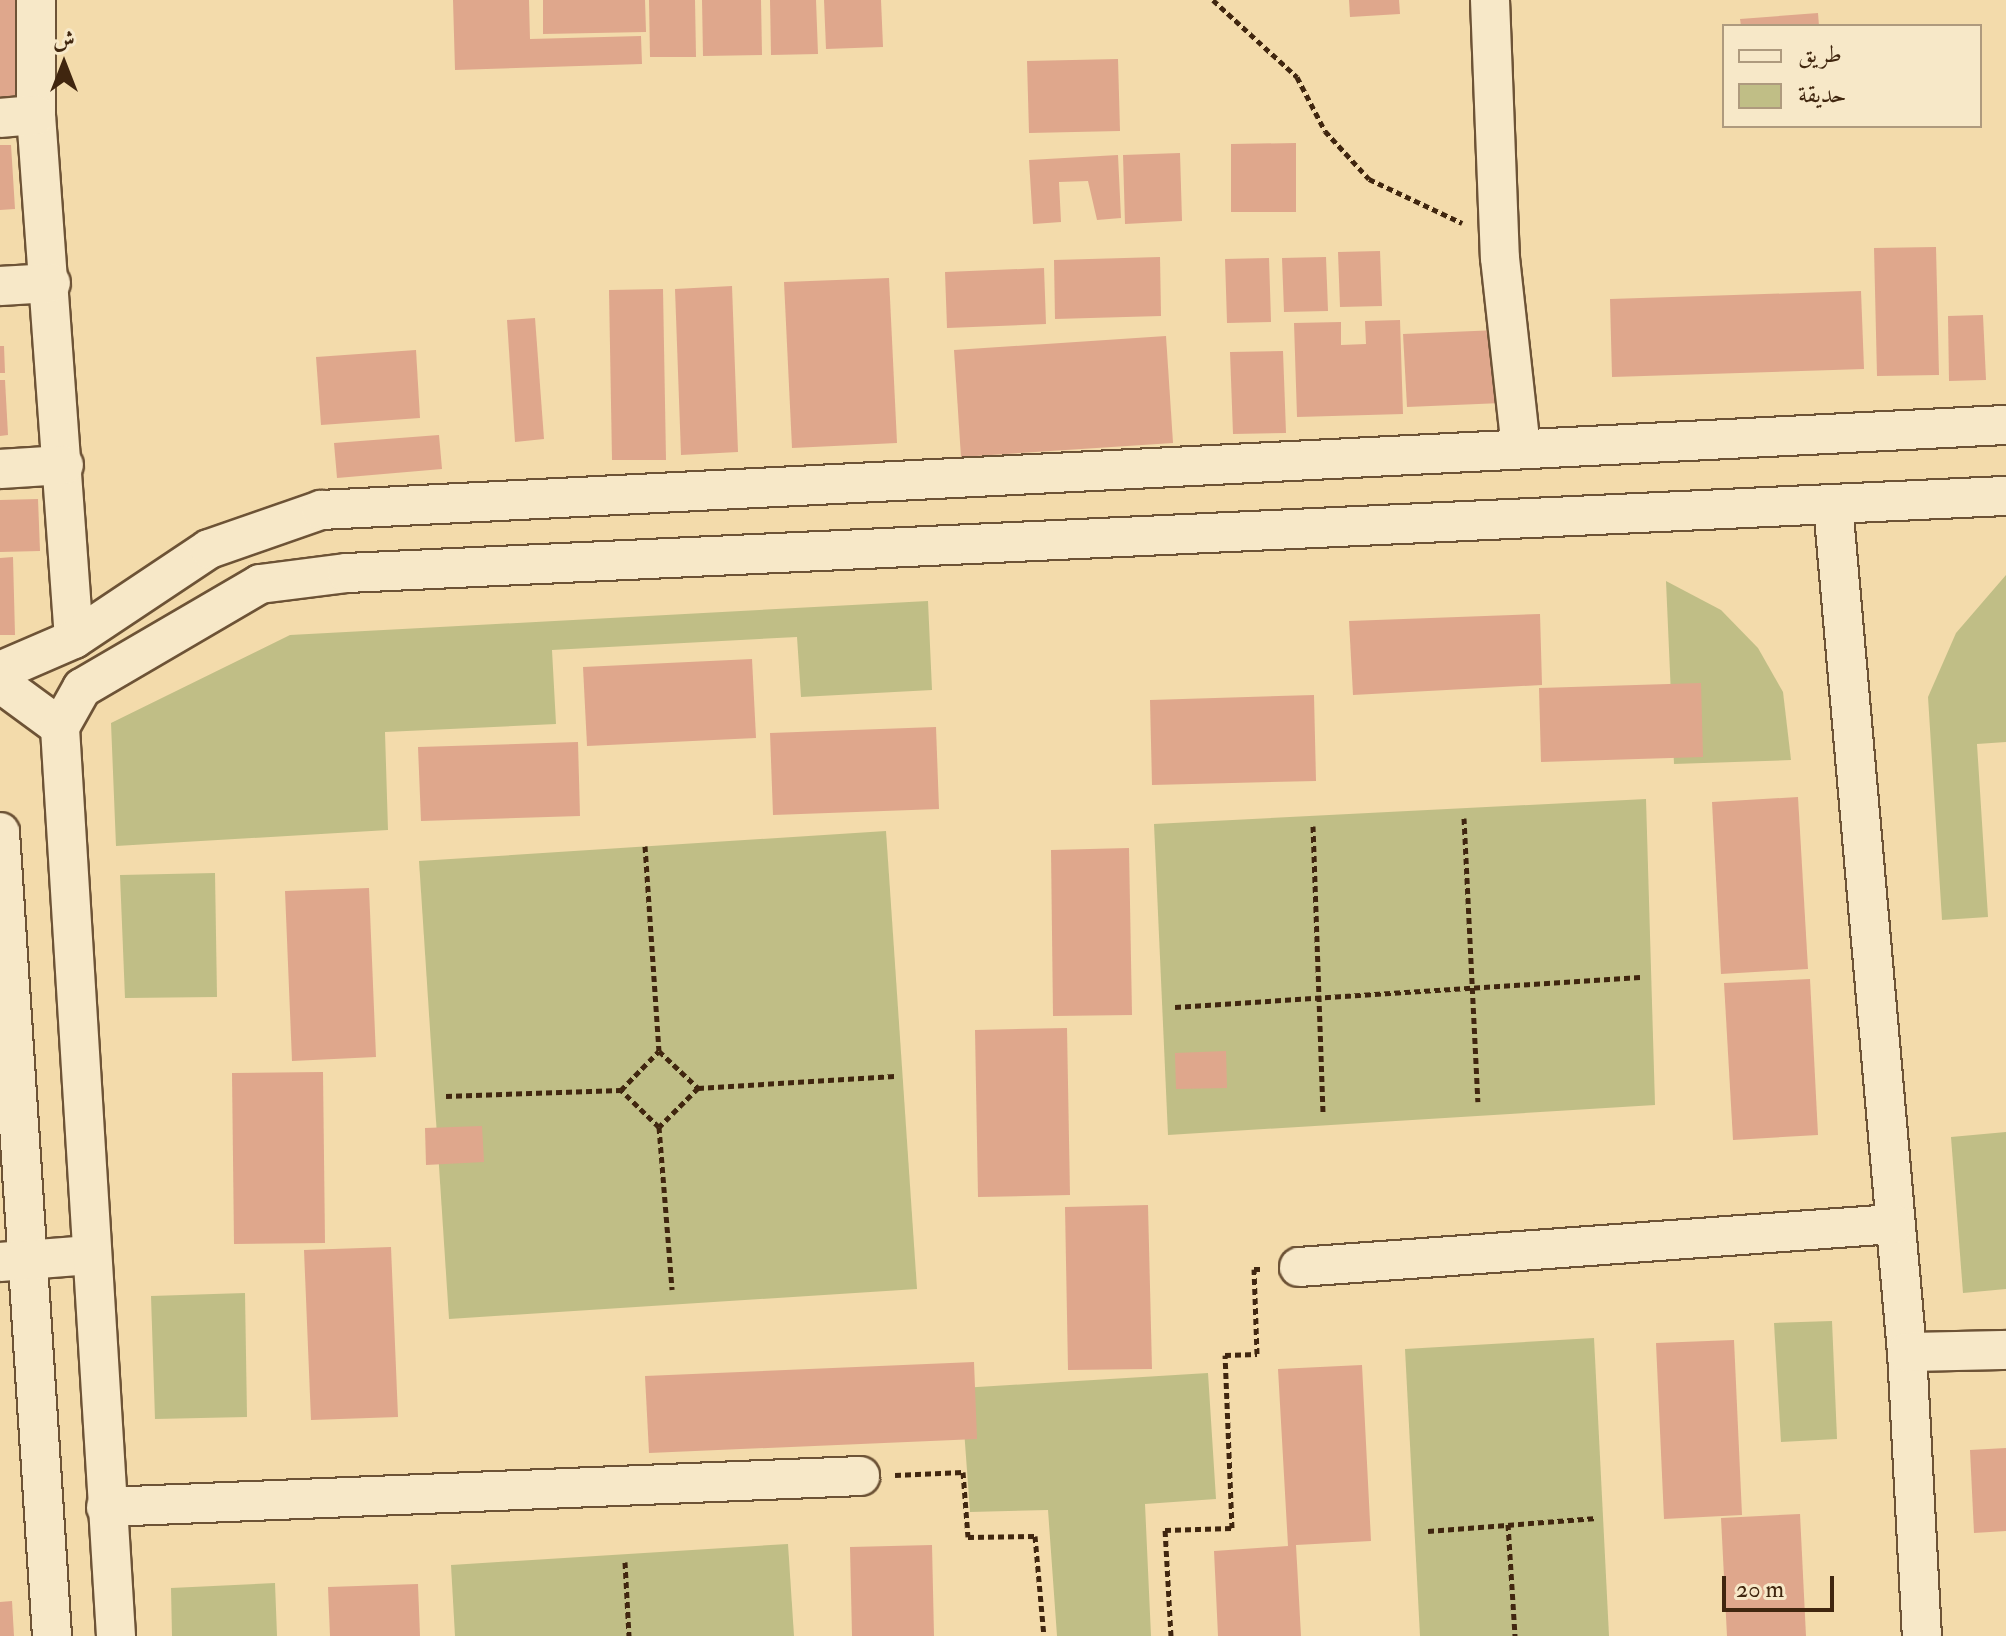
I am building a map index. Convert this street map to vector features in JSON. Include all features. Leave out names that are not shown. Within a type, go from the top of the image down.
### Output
[{"type":"street","points":[[36,0],[18,116],[51,283],[74,639]]},
{"type":"street","points":[[1490,0],[1500,258],[1521,449]]},
{"type":"street","points":[[0,286],[51,283]]},
{"type":"street","points":[[0,671],[74,639],[209,549],[321,510],[2006,425]]},
{"type":"street","points":[[0,469],[64,465]]},
{"type":"street","points":[[116,1636],[60,727],[82,688],[260,584],[347,573],[2006,496]]},
{"type":"street","points":[[1833,505],[1893,1224],[1907,1352],[1922,1636]]},
{"type":"street","points":[[0,683],[60,727]]},
{"type":"street","points":[[0,832],[14,1261],[52,1636]]},
{"type":"street","points":[[1299,1267],[1893,1224]]},
{"type":"street","points":[[14,1261],[91,1255]]},
{"type":"street","points":[[1907,1352],[2006,1350]]},
{"type":"street","points":[[106,1507],[860,1476]]},
{"type":"path","points":[[1213,0],[1297,77],[1325,131],[1369,179],[1476,229],[1500,258]]},
{"type":"path","points":[[1464,818],[1478,1102]]},
{"type":"path","points":[[1313,826],[1323,1113]]},
{"type":"path","points":[[645,846],[659,1051],[698,1088]]},
{"type":"path","points":[[1175,1007],[1640,977]]},
{"type":"path","points":[[446,1096],[621,1090],[659,1051]]},
{"type":"path","points":[[659,1127],[698,1088],[895,1076]]},
{"type":"path","points":[[621,1090],[659,1127],[672,1289]]},
{"type":"path","points":[[1171,1636],[1165,1530],[1232,1528],[1225,1355],[1257,1354],[1254,1269],[1299,1267]]},
{"type":"path","points":[[860,1476],[963,1472],[968,1537],[1035,1536],[1044,1636]]},
{"type":"path","points":[[1428,1531],[1596,1518]]},
{"type":"path","points":[[1508,1524],[1515,1636]]},
{"type":"path","points":[[625,1562],[629,1636]]},
{"type":"green space","points":[[2006,575],[2006,742],[1977,744],[1988,917],[1942,920],[1928,697],[1956,633]]},
{"type":"green space","points":[[1666,581],[1721,610],[1758,648],[1783,692],[1791,760],[1674,764]]},
{"type":"green space","points":[[928,601],[932,690],[801,697],[797,637],[552,650],[556,724],[385,732],[388,830],[116,846],[111,723],[290,635]]},
{"type":"green space","points":[[1646,799],[1655,1105],[1168,1135],[1154,824]]},
{"type":"green space","points":[[886,831],[917,1289],[449,1319],[419,861]]},
{"type":"green space","points":[[215,873],[217,997],[125,998],[120,875]]},
{"type":"green space","points":[[2006,1132],[2006,1289],[1963,1293],[1951,1137]]},
{"type":"green space","points":[[245,1293],[247,1417],[155,1419],[151,1296]]},
{"type":"green space","points":[[1832,1321],[1837,1439],[1781,1442],[1774,1323]]},
{"type":"green space","points":[[1594,1338],[1609,1636],[1420,1636],[1405,1349]]},
{"type":"green space","points":[[1208,1373],[1216,1499],[1145,1504],[1151,1636],[1057,1636],[1048,1510],[970,1512],[961,1388]]},
{"type":"green space","points":[[788,1544],[794,1636],[455,1636],[451,1565]]},
{"type":"green space","points":[[275,1583],[277,1636],[172,1636],[171,1588]]},
{"type":"building","points":[[0,0],[21,0],[26,97],[0,98]]},
{"type":"building","points":[[453,0],[529,0],[530,39],[641,36],[642,64],[455,70]]},
{"type":"building","points":[[543,0],[645,0],[646,32],[543,34]]},
{"type":"building","points":[[649,0],[695,0],[696,57],[650,57]]},
{"type":"building","points":[[702,0],[761,0],[762,55],[703,56]]},
{"type":"building","points":[[770,0],[816,0],[818,54],[771,55]]},
{"type":"building","points":[[824,0],[881,0],[883,47],[826,49]]},
{"type":"building","points":[[1349,0],[1399,0],[1400,14],[1350,17]]},
{"type":"building","points":[[1818,13],[1819,24],[1741,24],[1740,19]]},
{"type":"building","points":[[1118,59],[1120,131],[1029,133],[1027,61]]},
{"type":"building","points":[[1296,143],[1296,212],[1231,212],[1231,144]]},
{"type":"building","points":[[0,145],[11,145],[15,209],[0,210]]},
{"type":"building","points":[[1180,153],[1182,221],[1125,224],[1123,155]]},
{"type":"building","points":[[1118,155],[1121,218],[1097,220],[1088,181],[1059,182],[1061,222],[1033,224],[1029,160]]},
{"type":"building","points":[[1936,247],[1939,375],[1877,376],[1874,248]]},
{"type":"building","points":[[1380,251],[1382,306],[1340,307],[1338,252]]},
{"type":"building","points":[[1160,257],[1161,316],[1055,319],[1054,260]]},
{"type":"building","points":[[1326,257],[1328,311],[1284,312],[1282,258]]},
{"type":"building","points":[[1269,258],[1271,322],[1227,323],[1225,259]]},
{"type":"building","points":[[1044,268],[1046,324],[947,328],[945,272]]},
{"type":"building","points":[[889,278],[897,443],[792,448],[784,282]]},
{"type":"building","points":[[732,286],[738,452],[681,455],[675,289]]},
{"type":"building","points":[[663,289],[666,460],[612,460],[609,290]]},
{"type":"building","points":[[1861,291],[1864,369],[1612,377],[1610,299]]},
{"type":"building","points":[[1983,315],[1986,380],[1949,381],[1948,316]]},
{"type":"building","points":[[535,318],[544,439],[515,442],[507,320]]},
{"type":"building","points":[[1400,320],[1403,414],[1297,417],[1294,323],[1341,322],[1341,345],[1366,344],[1365,321]]},
{"type":"building","points":[[1498,330],[1502,403],[1407,407],[1403,334]]},
{"type":"building","points":[[1166,336],[1173,443],[961,457],[954,350]]},
{"type":"building","points":[[0,346],[4,346],[5,373],[0,373]]},
{"type":"building","points":[[416,350],[420,418],[321,425],[316,357]]},
{"type":"building","points":[[1283,351],[1286,433],[1233,434],[1230,352]]},
{"type":"building","points":[[0,380],[5,380],[8,435],[0,436]]},
{"type":"building","points":[[439,435],[442,469],[337,478],[334,443]]},
{"type":"building","points":[[38,499],[40,551],[0,552],[0,500]]},
{"type":"building","points":[[13,557],[15,635],[0,635],[0,558]]},
{"type":"building","points":[[1540,614],[1542,685],[1353,695],[1349,621]]},
{"type":"building","points":[[752,659],[756,738],[587,746],[583,667]]},
{"type":"building","points":[[1701,683],[1703,757],[1541,762],[1539,688]]},
{"type":"building","points":[[1314,695],[1316,781],[1152,785],[1150,700]]},
{"type":"building","points":[[936,727],[939,809],[773,815],[770,733]]},
{"type":"building","points":[[578,742],[580,816],[421,821],[418,747]]},
{"type":"building","points":[[1798,797],[1808,969],[1721,974],[1712,802]]},
{"type":"building","points":[[1129,848],[1132,1015],[1053,1016],[1051,850]]},
{"type":"building","points":[[369,888],[376,1057],[292,1061],[285,891]]},
{"type":"building","points":[[1810,979],[1818,1135],[1733,1140],[1724,983]]},
{"type":"building","points":[[1067,1028],[1070,1195],[978,1197],[975,1030]]},
{"type":"building","points":[[1226,1051],[1227,1088],[1176,1089],[1175,1053]]},
{"type":"building","points":[[323,1072],[325,1243],[234,1244],[232,1073]]},
{"type":"building","points":[[482,1126],[484,1162],[426,1165],[425,1128]]},
{"type":"building","points":[[1148,1205],[1152,1369],[1068,1370],[1065,1207]]},
{"type":"building","points":[[391,1247],[398,1417],[311,1420],[304,1250]]},
{"type":"building","points":[[1734,1340],[1742,1515],[1664,1519],[1656,1343]]},
{"type":"building","points":[[974,1362],[977,1439],[649,1453],[645,1376]]},
{"type":"building","points":[[1362,1365],[1371,1541],[1296,1545],[1301,1636],[1218,1636],[1214,1551],[1288,1546],[1278,1369]]},
{"type":"building","points":[[2006,1448],[2006,1531],[1974,1533],[1970,1450]]},
{"type":"building","points":[[1800,1514],[1806,1636],[1727,1636],[1721,1518]]},
{"type":"building","points":[[932,1545],[934,1636],[852,1636],[850,1547]]},
{"type":"building","points":[[418,1584],[420,1636],[330,1636],[328,1587]]},
{"type":"building","points":[[12,1601],[14,1636],[0,1636],[0,1602]]}]
